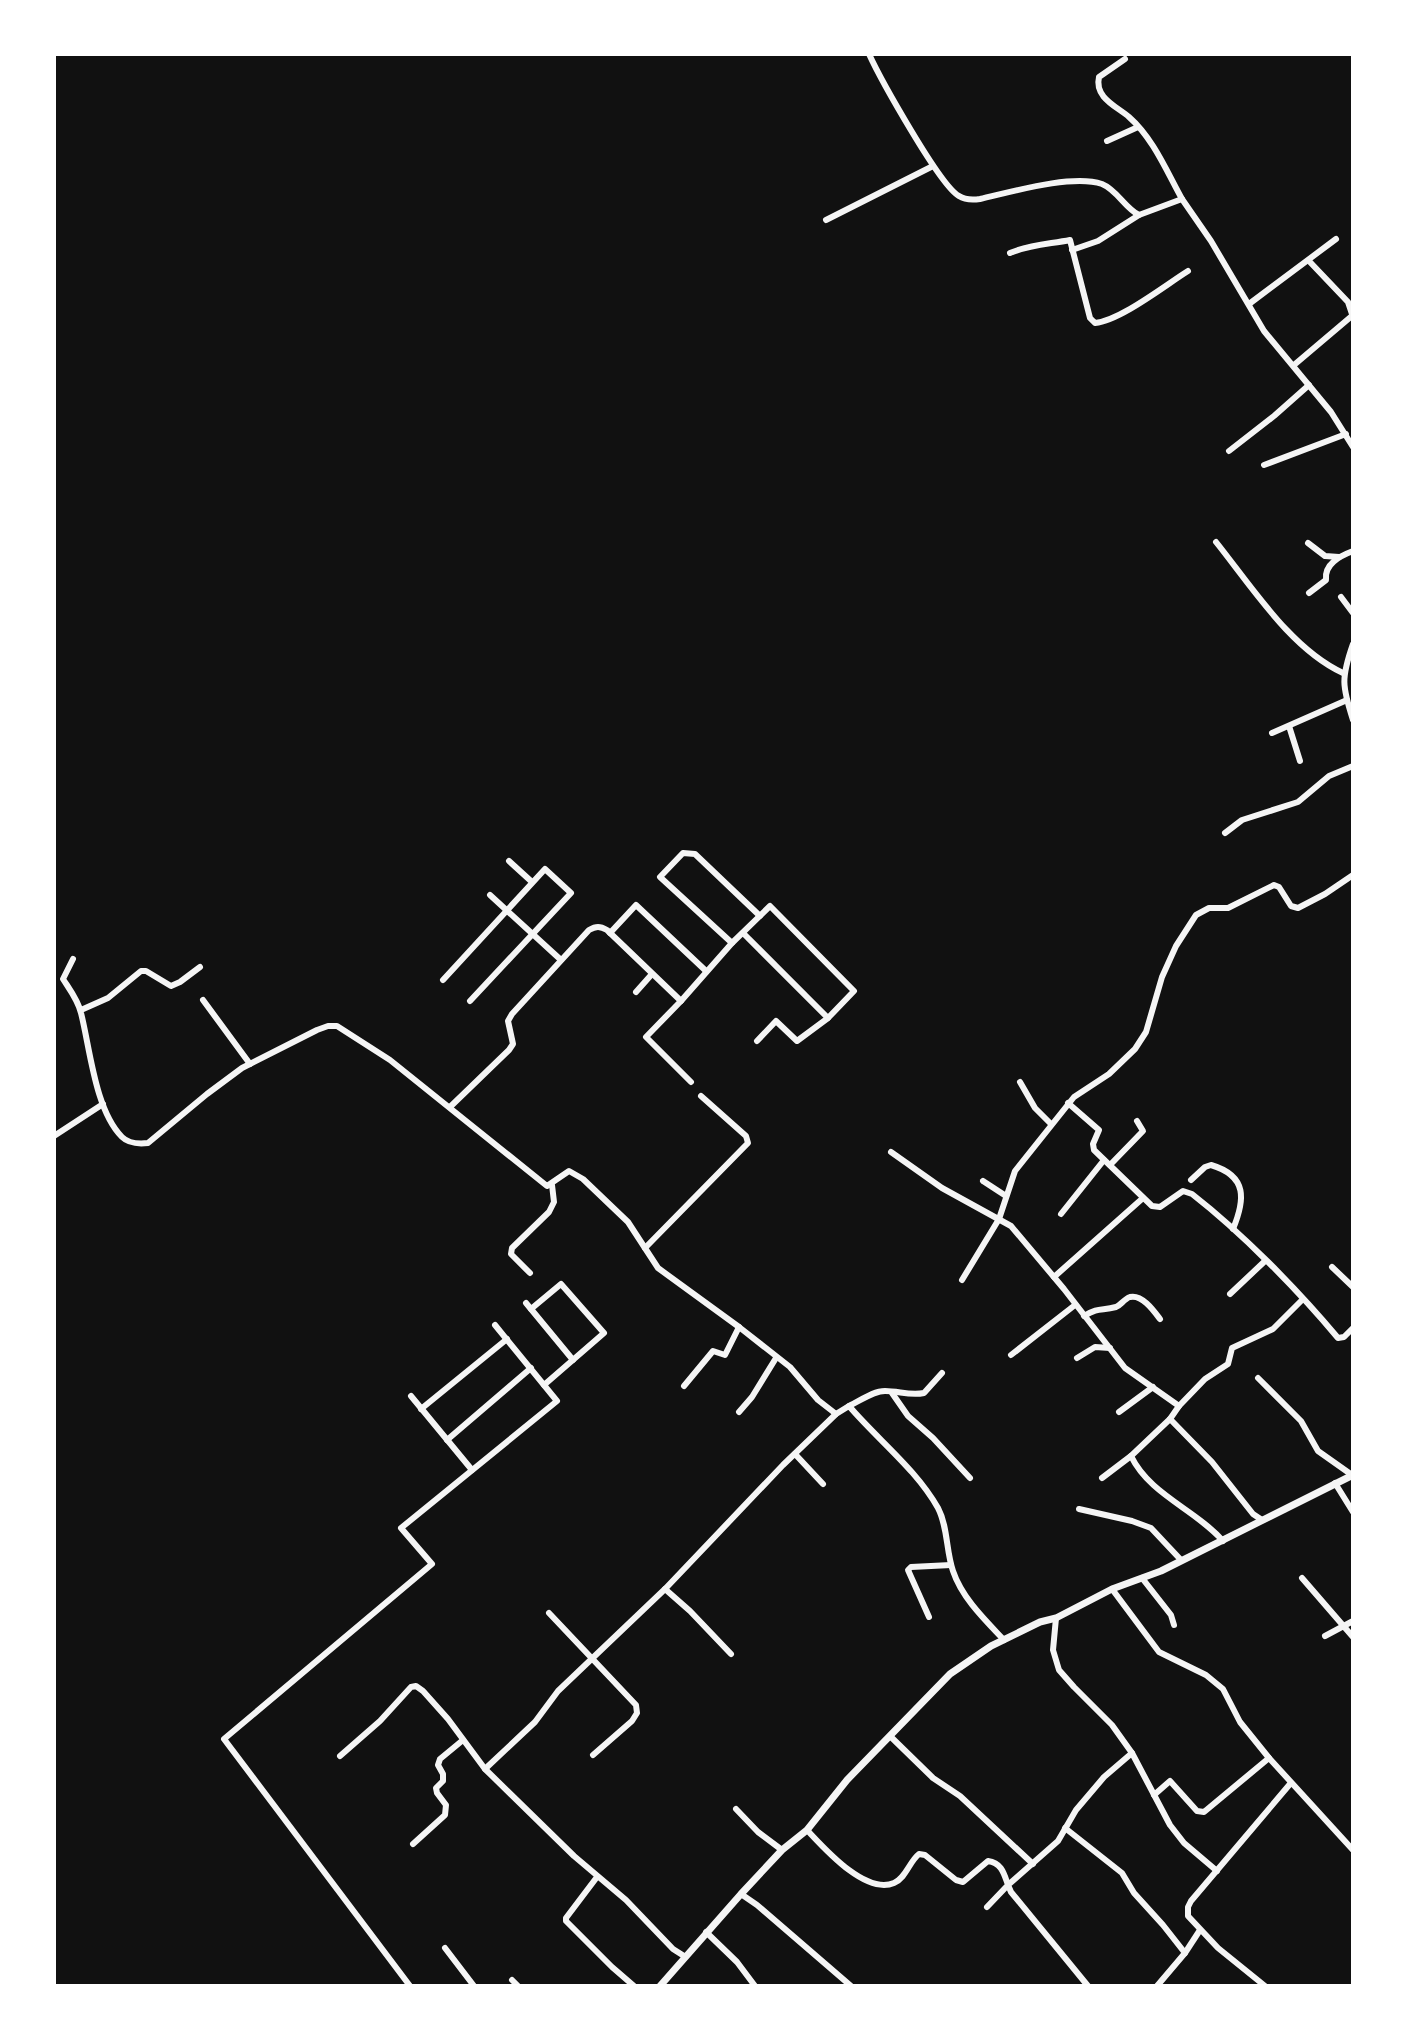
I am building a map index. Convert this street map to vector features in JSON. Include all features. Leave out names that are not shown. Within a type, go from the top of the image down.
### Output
[{"type":"street","points":[[869,54],[933,166],[958,196],[971,200],[1043,185],[1086,181],[1111,189],[1126,207],[1139,215]]},
{"type":"street","points":[[1125,59],[1099,77],[1098,83],[1111,107],[1127,115],[1138,127],[1211,241],[1264,331],[1331,412],[1353,447]]},
{"type":"street","points":[[1107,141],[1138,127]]},
{"type":"street","points":[[826,220],[933,166]]},
{"type":"street","points":[[1072,250],[1098,241],[1139,215],[1182,199]]},
{"type":"street","points":[[1249,304],[1336,239]]},
{"type":"street","points":[[1010,253],[1021,248],[1070,240],[1090,318],[1095,323],[1139,303],[1188,271]]},
{"type":"street","points":[[1294,365],[1353,316],[1348,302],[1309,261]]},
{"type":"street","points":[[1228,451],[1309,385]]},
{"type":"street","points":[[1264,466],[1346,434]]},
{"type":"street","points":[[1216,542],[1291,634],[1322,663],[1343,673]]},
{"type":"street","points":[[1308,543],[1325,556],[1339,557],[1353,551]]},
{"type":"street","points":[[1309,593],[1326,580],[1326,573],[1339,557]]},
{"type":"street","points":[[1341,597],[1353,613]]},
{"type":"street","points":[[1353,644],[1343,673],[1353,720]]},
{"type":"street","points":[[1272,733],[1347,700]]},
{"type":"street","points":[[1289,726],[1300,761]]},
{"type":"street","points":[[1224,833],[1242,820],[1298,802],[1329,776],[1353,766]]},
{"type":"street","points":[[732,943],[660,877],[683,853],[695,854],[760,916]]},
{"type":"street","points":[[509,861],[532,882]]},
{"type":"street","points":[[443,980],[545,869],[571,892],[470,1001]]},
{"type":"street","points":[[961,1280],[999,1219],[1015,1171],[1068,1104],[1079,1093],[1109,1074],[1135,1049],[1146,1032],[1162,977],[1176,946],[1196,915],[1209,908],[1228,908],[1274,885],[1279,887],[1291,906],[1298,908],[1353,875]]},
{"type":"street","points":[[490,895],[561,960]]},
{"type":"street","points":[[610,933],[636,905],[706,971]]},
{"type":"street","points":[[691,1082],[646,1037],[732,943],[770,906],[854,991],[828,1018],[797,1041],[776,1021],[757,1041]]},
{"type":"street","points":[[450,1107],[509,1050],[513,1044],[508,1021],[512,1014],[589,930],[601,927],[610,933],[681,1001]]},
{"type":"street","points":[[743,933],[828,1018]]},
{"type":"street","points":[[54,984],[63,979],[73,959]]},
{"type":"street","points":[[81,1010],[108,998],[141,971],[146,971],[171,986],[200,967]]},
{"type":"street","points":[[636,992],[653,974]]},
{"type":"street","points":[[63,979],[81,1010],[103,1104],[122,1137],[139,1144],[148,1143],[207,1094],[250,1064],[317,1030],[334,1025],[390,1060],[547,1186],[569,1171],[572,1172],[628,1222],[658,1268],[790,1367],[818,1400],[836,1414]]},
{"type":"street","points":[[203,1000],[250,1064]]},
{"type":"street","points":[[1020,1082],[1040,1115],[1051,1124]]},
{"type":"street","points":[[645,1248],[748,1143],[746,1136],[701,1096]]},
{"type":"street","points":[[54,1136],[103,1104]]},
{"type":"street","points":[[1068,1104],[1098,1129],[1093,1147],[1155,1208],[1187,1191],[1233,1229],[1338,1338],[1344,1337],[1353,1328]]},
{"type":"street","points":[[1061,1214],[1107,1163],[1143,1131],[1137,1121]]},
{"type":"street","points":[[891,1152],[942,1188],[999,1219],[1017,1232],[1125,1368],[1179,1406]]},
{"type":"street","points":[[1192,1180],[1205,1167],[1211,1165],[1222,1170],[1237,1183],[1242,1203],[1233,1229]]},
{"type":"street","points":[[983,1181],[1006,1196]]},
{"type":"street","points":[[530,1273],[511,1254],[512,1248],[549,1212],[554,1202],[552,1185]]},
{"type":"street","points":[[1054,1277],[1143,1198]]},
{"type":"street","points":[[1230,1294],[1265,1261]]},
{"type":"street","points":[[1332,1267],[1353,1287]]},
{"type":"street","points":[[544,1385],[573,1360],[604,1333],[561,1284],[529,1306],[573,1360]]},
{"type":"street","points":[[1084,1316],[1097,1308],[1117,1306],[1133,1297],[1144,1303],[1160,1319]]},
{"type":"street","points":[[1102,1478],[1131,1456],[1170,1419],[1205,1379],[1228,1364],[1232,1348],[1273,1329],[1303,1299]]},
{"type":"street","points":[[1011,1355],[1075,1305]]},
{"type":"street","points":[[410,1986],[224,1739],[432,1564],[401,1528],[557,1401],[495,1325]]},
{"type":"street","points":[[684,1386],[713,1351],[725,1355],[739,1327]]},
{"type":"street","points":[[421,1409],[507,1339]]},
{"type":"street","points":[[1077,1358],[1095,1347],[1110,1348]]},
{"type":"street","points":[[739,1412],[752,1397],[776,1358]]},
{"type":"street","points":[[447,1440],[531,1368]]},
{"type":"street","points":[[485,1769],[535,1722],[558,1691],[665,1589],[836,1414],[885,1391],[907,1395],[924,1393],[942,1373]]},
{"type":"street","points":[[660,1986],[741,1894],[782,1850],[807,1830],[847,1780],[950,1674],[991,1646],[1223,1541],[1352,1475],[1318,1451],[1301,1421],[1258,1378]]},
{"type":"street","points":[[1119,1412],[1153,1387]]},
{"type":"street","points":[[892,1393],[908,1416],[933,1438],[970,1478]]},
{"type":"street","points":[[411,1396],[472,1470]]},
{"type":"street","points":[[849,1406],[890,1447],[937,1507],[944,1524],[954,1575],[976,1611],[1004,1640]]},
{"type":"street","points":[[1170,1419],[1212,1462],[1253,1514],[1262,1520]]},
{"type":"street","points":[[795,1454],[823,1484]]},
{"type":"street","points":[[1131,1456],[1155,1488],[1192,1512],[1223,1541]]},
{"type":"street","points":[[1335,1483],[1353,1512]]},
{"type":"street","points":[[1079,1509],[1151,1528],[1181,1560]]},
{"type":"street","points":[[929,1617],[908,1570],[911,1567],[951,1565]]},
{"type":"street","points":[[1142,1578],[1171,1615],[1174,1625]]},
{"type":"street","points":[[1302,1578],[1353,1637]]},
{"type":"street","points":[[665,1589],[731,1654]]},
{"type":"street","points":[[1112,1589],[1158,1652],[1206,1675],[1223,1689],[1240,1722],[1269,1758],[1353,1850]]},
{"type":"street","points":[[549,1614],[632,1700],[637,1713],[632,1721],[593,1755]]},
{"type":"street","points":[[1056,1618],[1053,1650],[1059,1670],[1112,1725],[1132,1753],[1178,1835],[1217,1871]]},
{"type":"street","points":[[1325,1636],[1353,1621]]},
{"type":"street","points":[[340,1756],[414,1686],[423,1691],[485,1769],[597,1877],[626,1900],[673,1949],[684,1956]]},
{"type":"street","points":[[891,1737],[933,1778],[960,1796],[1033,1864]]},
{"type":"street","points":[[412,1844],[445,1815],[446,1805],[436,1788],[443,1781],[440,1759],[463,1740]]},
{"type":"street","points":[[987,1907],[1058,1841],[1069,1819],[1104,1777],[1132,1753]]},
{"type":"street","points":[[1154,1795],[1170,1781],[1197,1811],[1204,1812],[1269,1758]]},
{"type":"street","points":[[1265,1986],[1200,1930],[1188,1916],[1188,1907],[1290,1784]]},
{"type":"street","points":[[736,1809],[758,1832],[782,1850]]},
{"type":"street","points":[[1065,1828],[1122,1873],[1134,1893],[1185,1953]]},
{"type":"street","points":[[807,1830],[846,1868],[873,1882],[886,1885],[896,1883],[914,1858],[921,1854],[956,1880],[963,1882],[988,1861],[993,1862],[1001,1867],[1011,1892],[1088,1986]]},
{"type":"street","points":[[597,1877],[566,1921],[634,1986]]},
{"type":"street","points":[[741,1894],[851,1986]]},
{"type":"street","points":[[1157,1986],[1185,1953],[1200,1930]]},
{"type":"street","points":[[706,1932],[737,1962],[755,1986]]},
{"type":"street","points":[[445,1948],[474,1986]]},
{"type":"street","points":[[1166,1977],[1172,1986]]},
{"type":"street","points":[[512,1980],[518,1986]]}]
